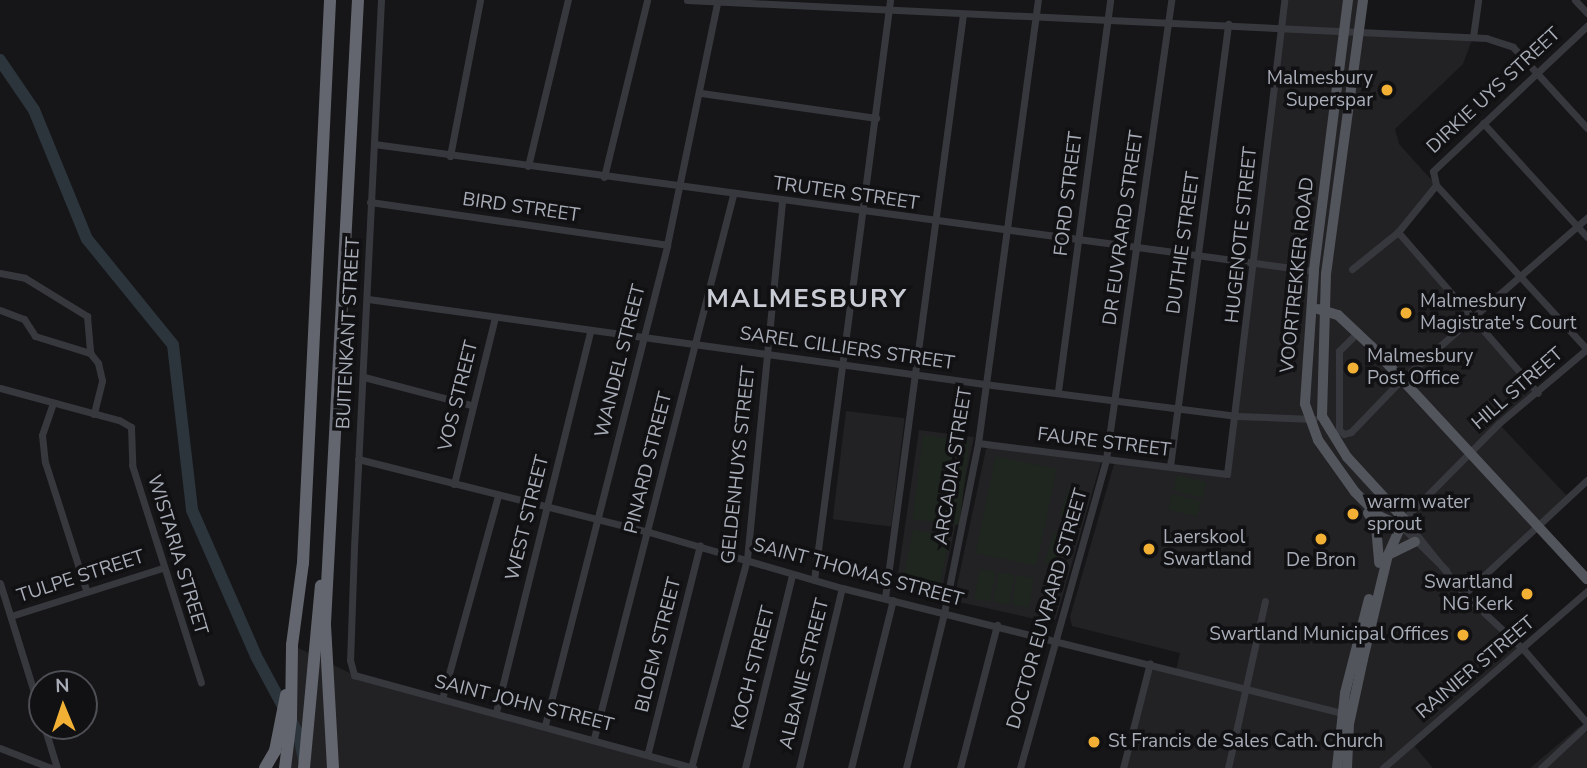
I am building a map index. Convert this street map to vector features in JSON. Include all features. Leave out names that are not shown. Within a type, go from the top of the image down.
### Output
[{"type":"highway","points":[[286,764],[291,669],[303,563],[331,0]]},
{"type":"highway","points":[[333,768],[325,623],[333,520],[358,0]]},
{"type":"highway","points":[[304,768],[311,718],[317,606],[333,520]]},
{"type":"highway","points":[[265,768],[275,751],[291,669]]},
{"type":"main road","name":"VOORTREKKER ROAD","points":[[1322,416],[1314,271],[1348,0]]},
{"type":"main road","name":"VOORTREKKER ROAD","points":[[1363,0],[1304,383],[1308,421],[1355,492],[1379,516],[1399,520]]},
{"type":"main road","points":[[1317,309],[1338,315],[1358,332],[1535,527],[1587,579]]},
{"type":"main road","points":[[1322,416],[1347,457],[1399,520],[1383,559],[1346,714],[1337,768]]},
{"type":"main road","points":[[1355,492],[1376,526],[1383,559]]},
{"type":"main road","points":[[1383,559],[1415,542]]},
{"type":"main road","points":[[1346,714],[1347,768]]},
{"type":"street","name":"BUITENKANT STREET","points":[[351,668],[358,459],[381,0]]},
{"type":"street","points":[[450,156],[480,0]]},
{"type":"street","points":[[528,166],[568,0]]},
{"type":"street","points":[[604,177],[647,0]]},
{"type":"street","points":[[687,0],[717,3],[744,1],[889,4],[964,14],[1107,18],[1472,37],[1514,47],[1587,128]]},
{"type":"street","name":"ARCADIA STREET","points":[[906,768],[944,613],[978,443],[1038,0]]},
{"type":"street","name":"FORD STREET","points":[[1058,391],[1110,0]]},
{"type":"street","name":"DR EUVRARD STREET","points":[[1106,459],[1171,0]]},
{"type":"street","name":"HUGENOTE STREET","points":[[1227,474],[1237,416],[1284,0]]},
{"type":"street","points":[[1472,37],[1478,0]]},
{"type":"street","points":[[1575,0],[1587,13]]},
{"type":"street","name":"WANDEL STREET","points":[[545,725],[667,246],[701,93],[717,3]]},
{"type":"street","points":[[814,580],[889,4]]},
{"type":"street","points":[[851,768],[889,599],[932,222],[964,14]]},
{"type":"street","name":"DUTHIE STREET","points":[[1170,466],[1228,24]]},
{"type":"street","name":"DIRKIE UYS STREET","points":[[1436,185],[1433,170],[1587,26]]},
{"type":"street","points":[[701,93],[876,118]]},
{"type":"street","points":[[1483,123],[1587,237]]},
{"type":"street","name":"TRUTER STREET","points":[[374,144],[782,202],[1199,253],[1314,271]]},
{"type":"street","points":[[1352,269],[1398,232],[1436,185],[1587,349]]},
{"type":"street","name":"PINARD STREET","points":[[594,738],[733,195]]},
{"type":"street","name":"BIRD STREET","points":[[370,202],[667,246]]},
{"type":"street","name":"GELDENHUYS STREET","points":[[692,768],[747,559],[782,202]]},
{"type":"street","points":[[1358,332],[1339,351],[1339,430],[1351,432],[1401,380],[1587,218]]},
{"type":"street","points":[[1398,232],[1471,320],[1538,393]]},
{"type":"street","points":[[0,273],[25,278],[87,316],[90,353],[98,363],[102,381],[94,414],[0,388]]},
{"type":"street","name":"SAREL CILLIERS STREET","points":[[368,299],[1237,416],[1308,421],[1322,416]]},
{"type":"street","points":[[0,310],[19,315],[35,336],[90,353]]},
{"type":"street","name":"VOS STREET","points":[[454,484],[471,405],[495,317]]},
{"type":"street","name":"WEST STREET","points":[[496,712],[590,331]]},
{"type":"street","name":"HILL STREET","points":[[1399,520],[1469,452],[1587,349]]},
{"type":"street","points":[[364,377],[471,405]]},
{"type":"street","points":[[53,402],[43,435],[45,462],[86,590]]},
{"type":"street","name":"WISTARIA STREET","points":[[94,414],[128,424],[134,435],[132,465],[162,568],[201,682]]},
{"type":"street","name":"FAURE STREET","points":[[978,443],[1227,474]]},
{"type":"street","name":"SAINT THOMAS STREET","points":[[358,459],[649,531],[842,588],[1346,714]]},
{"type":"street","name":"DOCTOR EUVRARD STREET","points":[[1020,768],[1106,459]]},
{"type":"street","points":[[1464,594],[1587,480]]},
{"type":"street","points":[[442,699],[498,495]]},
{"type":"street","points":[[1399,520],[1437,566],[1450,572]]},
{"type":"street","points":[[1399,520],[1450,572],[1464,594],[1524,650],[1587,724],[1541,768]]},
{"type":"street","name":"BLOEM STREET","points":[[648,752],[700,545]]},
{"type":"street","name":"TULPE STREET","points":[[11,617],[86,590],[162,568]]},
{"type":"street","name":"KOCH STREET","points":[[745,768],[793,575]]},
{"type":"street","points":[[0,583],[28,672]]},
{"type":"street","name":"ALBANIE STREET","points":[[799,768],[842,588]]},
{"type":"street","name":"RAINIER STREET","points":[[1383,768],[1524,650],[1587,591]]},
{"type":"street","points":[[1228,768],[1265,601]]},
{"type":"street","points":[[960,768],[997,625]]},
{"type":"street","points":[[1123,768],[1150,663]]},
{"type":"street","name":"SAINT JOHN STREET","points":[[351,668],[354,675],[365,680],[648,752],[692,768]]},
{"type":"street","points":[[48,740],[57,768]]},
{"type":"street","points":[[0,748],[51,768]]},
{"type":"shaded area","points":[[1284,0],[1363,0],[1360,30],[1473,37],[1463,64],[1395,129],[1399,144],[1436,185],[1398,232],[1538,393],[1499,424],[1568,497],[1465,594],[1524,650],[1412,743],[1433,768],[1123,768],[1150,663],[1176,671],[1180,653],[1072,626],[1070,617],[1114,464],[1120,460],[1224,475],[1228,480]]},
{"type":"shaded area","points":[[846,411],[905,418],[891,526],[833,519]]},
{"type":"shaded area","points":[[919,430],[974,437],[941,594],[897,581]]},
{"type":"shaded area","points":[[923,435],[970,441],[959,525],[913,519]]},
{"type":"shaded area","points":[[997,444],[1097,457],[1101,462],[1056,619],[1049,622],[959,602],[955,595],[986,449]]},
{"type":"shaded area","points":[[996,456],[1057,469],[1036,566],[975,553]]},
{"type":"shaded area","points":[[1177,475],[1206,482],[1202,498],[1173,491]]},
{"type":"shaded area","points":[[1069,486],[1085,491],[1076,522],[1060,517]]},
{"type":"shaded area","points":[[1172,494],[1201,501],[1197,517],[1168,510]]},
{"type":"shaded area","points":[[913,530],[949,537],[939,588],[903,581]]},
{"type":"shaded area","points":[[1054,533],[1069,538],[1060,567],[1044,562]]},
{"type":"shaded area","points":[[980,569],[996,572],[990,602],[974,598]]},
{"type":"shaded area","points":[[999,572],[1015,575],[1009,605],[993,601]]},
{"type":"shaded area","points":[[1017,575],[1034,578],[1029,607],[1012,605]]},
{"type":"shaded area","points":[[292,645],[358,677],[693,768],[285,768]]},
{"type":"shaded area","points":[[1580,726],[1587,733],[1587,768],[1530,768]]},
{"type":"waterway","points":[[0,60],[34,110],[87,239],[173,345],[192,510],[256,656],[299,736],[304,759]]},
{"type":"place","name":"Malmesbury Superspar","points":[[1387,90]]},
{"type":"place","name":"Malmesbury Magistrate's Court","points":[[1406,313]]},
{"type":"place","name":"Malmesbury Post Office","points":[[1353,368]]},
{"type":"place","name":"warm water sprout","points":[[1353,514]]},
{"type":"place","name":"De Bron","points":[[1321,539]]},
{"type":"place","name":"Laerskool Swartland","points":[[1149,549]]},
{"type":"place","name":"Swartland NG Kerk","points":[[1527,594]]},
{"type":"place","name":"Swartland Municipal Offices","points":[[1463,635]]},
{"type":"place","name":"St Francis de Sales Cath. Church","points":[[1094,742]]},
{"type":"district","name":"MALMESBURY","points":[[807,299]]}]
